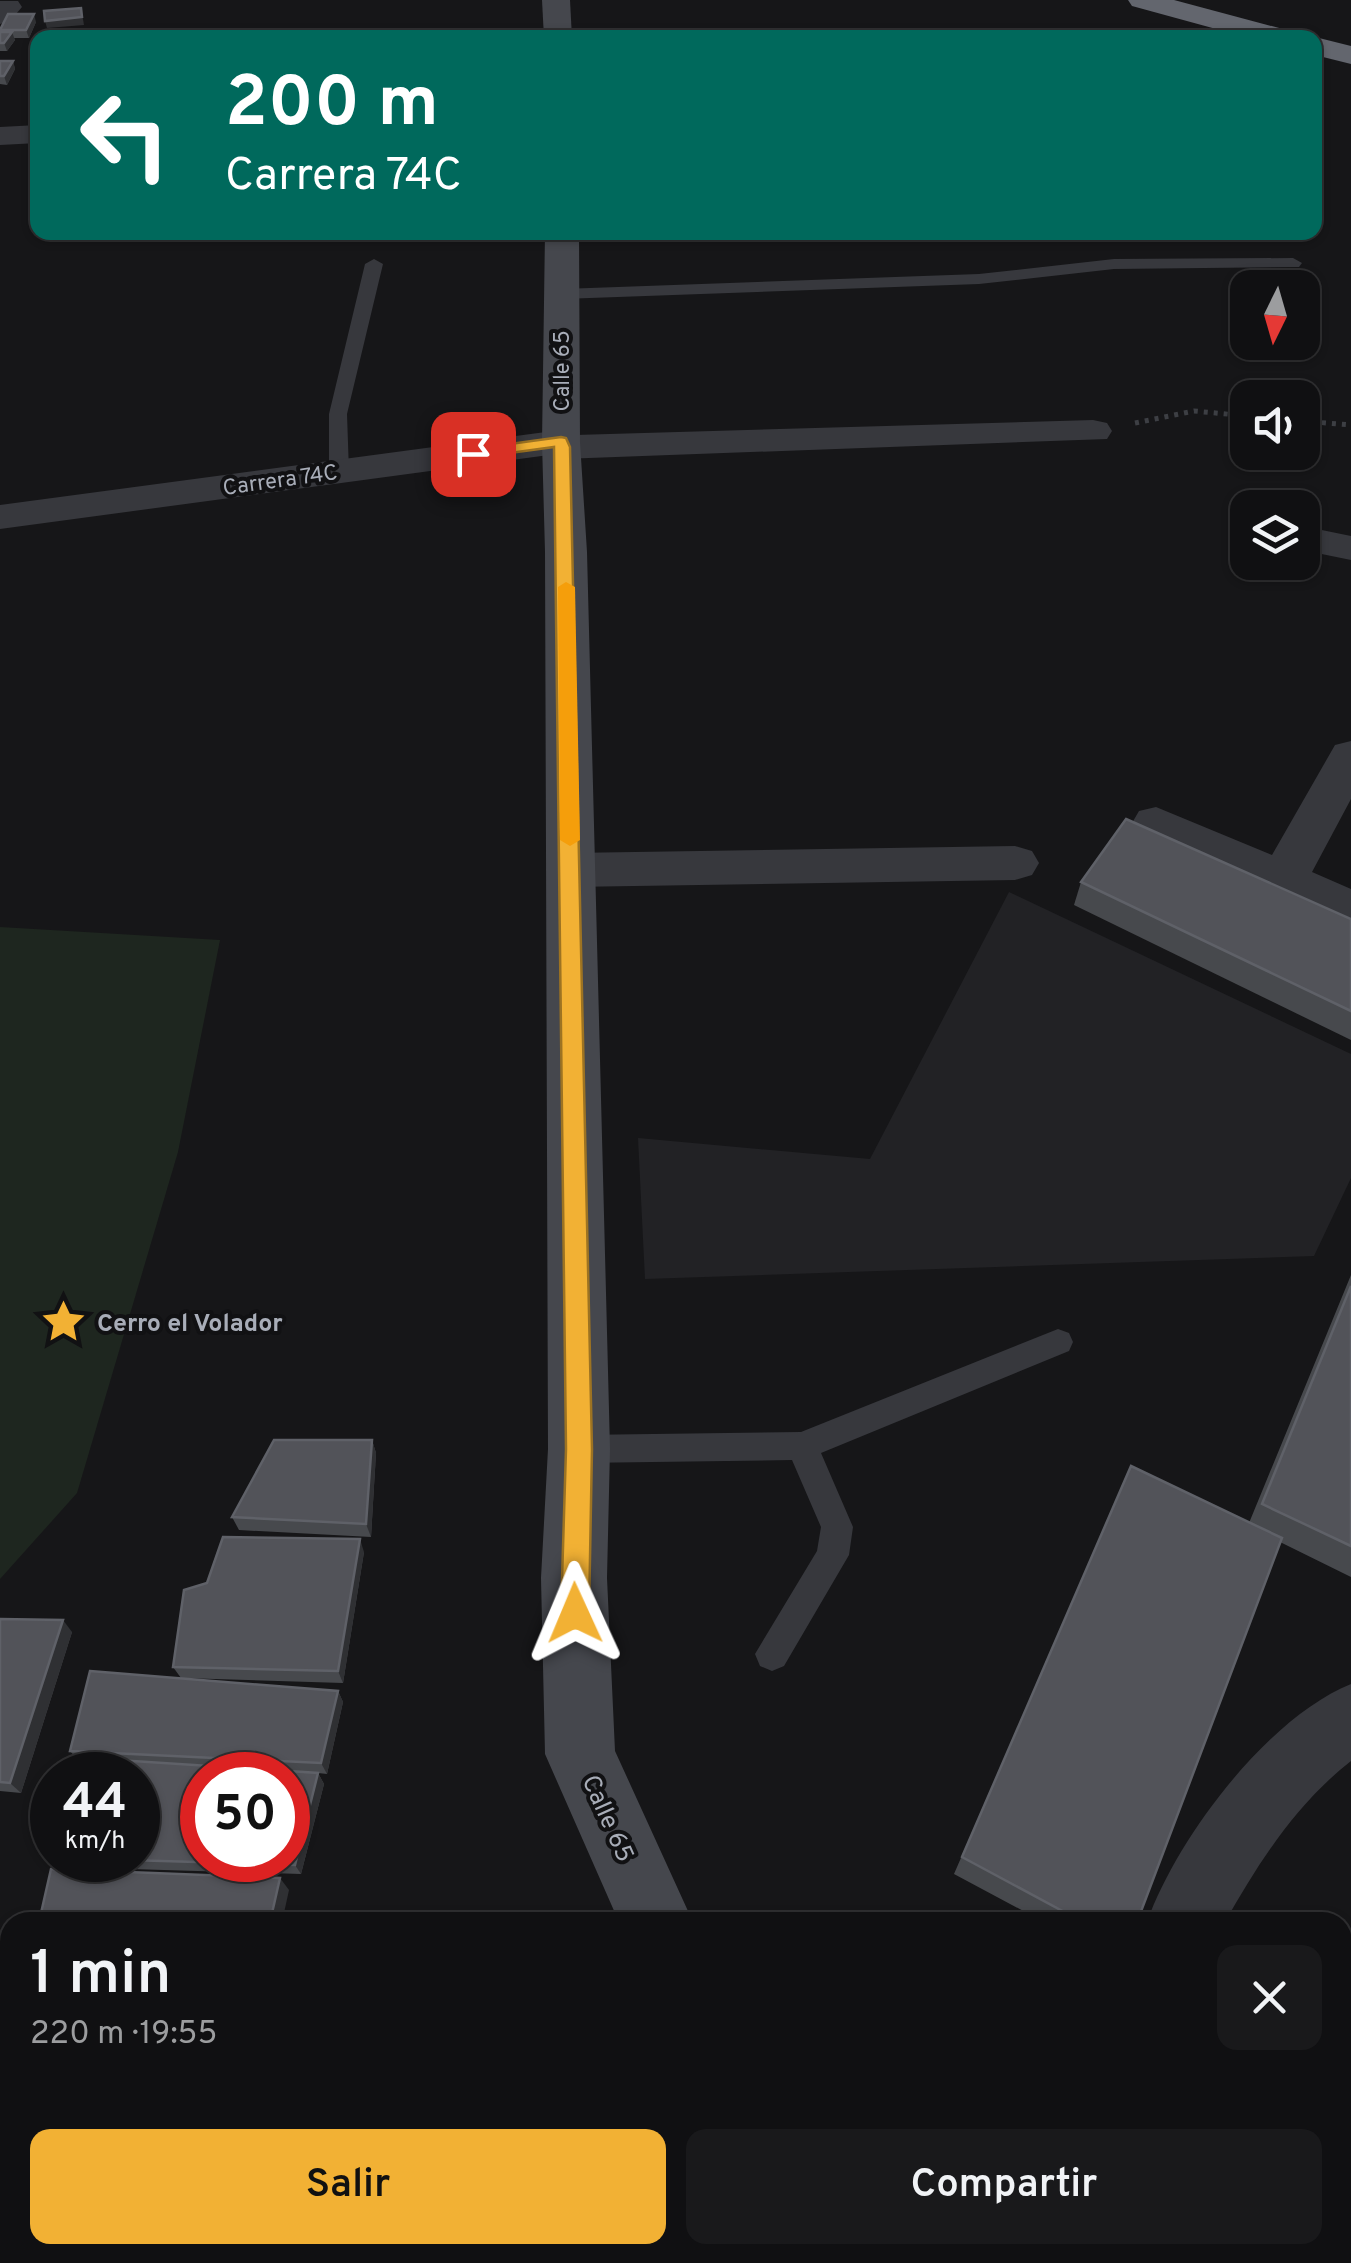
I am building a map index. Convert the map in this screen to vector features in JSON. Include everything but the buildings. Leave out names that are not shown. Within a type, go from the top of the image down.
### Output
[{"type":"highway","points":[[1142,0],[1254,30]]},
{"type":"highway","points":[[1322,48],[1351,55]]},
{"type":"main road","points":[[556,0],[558,30]]},
{"type":"main road","name":"Calle 65","points":[[562,240],[579,1449],[574,1578],[580,1754],[651,1912]]},
{"type":"street","points":[[0,136],[30,134]]},
{"type":"street","name":"Carrera 74C","points":[[0,517],[562,444],[1093,431]]},
{"type":"street","points":[[1320,542],[1351,548]]},
{"type":"street","points":[[1282,879],[1351,756]]},
{"type":"street","points":[[1156,823],[1351,909]]},
{"type":"street","points":[[570,870],[1015,863]]},
{"type":"street","points":[[1190,1912],[1234,1835],[1274,1782],[1310,1746],[1351,1718]]},
{"type":"lane","points":[[562,294],[979,279],[1114,264],[1293,263]]},
{"type":"lane","points":[[339,472],[338,414],[374,264]]},
{"type":"lane","points":[[579,1449],[802,1446],[1058,1342]]},
{"type":"lane","points":[[772,1654],[833,1555],[837,1527],[802,1446]]},
{"type":"path","points":[[1093,431],[1194,411],[1230,414]]},
{"type":"path","points":[[1320,422],[1351,425]]},
{"type":"shaded area","points":[[1009,892],[1351,1054],[1351,1178],[1314,1256],[645,1279],[638,1138],[870,1159]]},
{"type":"shaded area","name":"Cerro el Volador","points":[[0,927],[220,940],[178,1152],[77,1493],[0,1579]]},
{"type":"slow traffic","points":[[566,587],[570,840]]},
{"type":"place","name":"Cerro el Volador","points":[[64,1322]]},
{"type":"route","points":[[473,454],[561,442],[562,447],[579,1449],[575,1613]]}]
